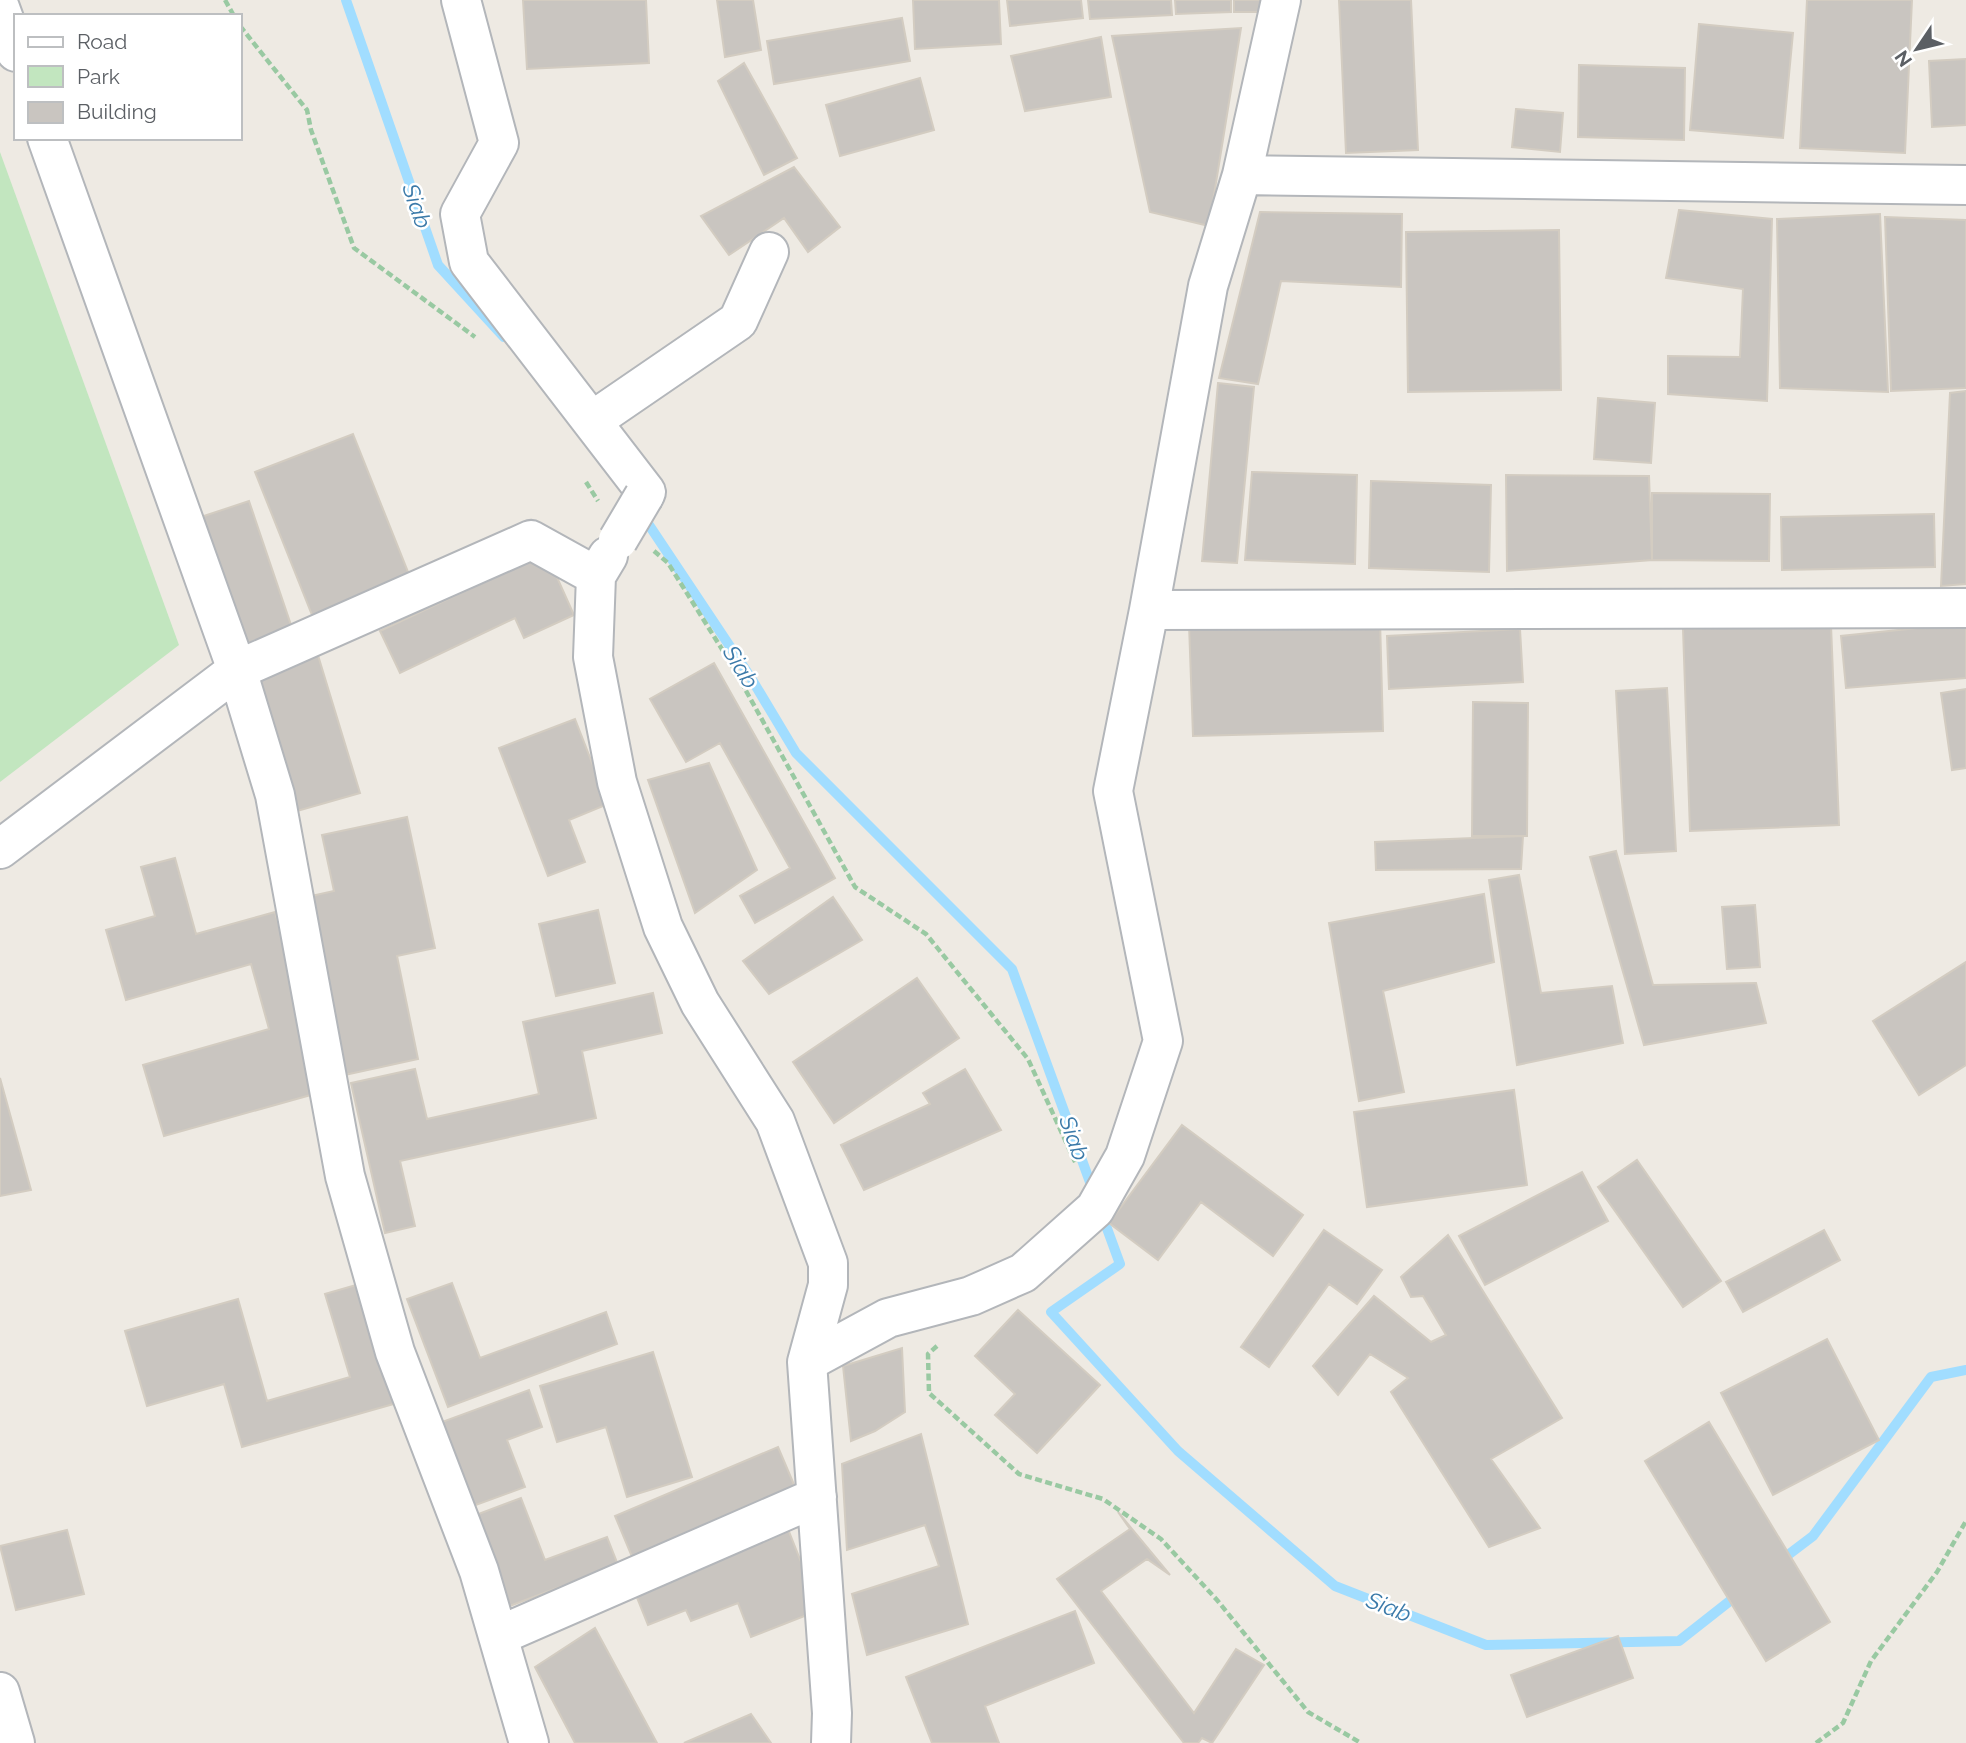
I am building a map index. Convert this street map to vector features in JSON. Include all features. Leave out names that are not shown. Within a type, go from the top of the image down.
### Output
[{"type":"street","points":[[461,0],[499,143],[460,214],[469,262],[646,492],[596,576],[593,657],[617,782],[663,927],[700,1003],[775,1121],[828,1263],[828,1285],[807,1362],[832,1713],[831,1743]]},
{"type":"street","points":[[807,1362],[888,1318],[971,1296],[1023,1273],[1099,1200],[1125,1156],[1163,1041],[1113,791],[1208,286],[1242,175],[1281,0]]},
{"type":"street","points":[[0,8],[14,46]]},
{"type":"street","points":[[48,140],[237,670],[275,795],[345,1176],[395,1352],[479,1571],[529,1743]]},
{"type":"street","points":[[1242,175],[1966,185]]},
{"type":"street","points":[[592,421],[738,321],[769,252]]},
{"type":"street","points":[[0,849],[237,670],[531,540],[596,576]]},
{"type":"street","points":[[1149,610],[1966,608]]},
{"type":"street","points":[[498,1636],[817,1497]]},
{"type":"street","points":[[0,1692],[15,1743]]},
{"type":"path","points":[[242,29],[307,110],[311,130],[354,248],[480,342]]},
{"type":"path","points":[[583,476],[596,499],[624,531],[668,563],[730,662],[855,887],[926,934],[1028,1059],[1081,1177],[1099,1200]]},
{"type":"path","points":[[946,1338],[928,1354],[929,1393],[1019,1474],[1103,1499],[1161,1539],[1217,1601],[1308,1712],[1361,1743]]},
{"type":"path","points":[[1816,1743],[1843,1723],[1871,1661],[1937,1572],[1966,1521]]},
{"type":"green space","points":[[0,152],[179,645],[0,782]]},
{"type":"building","points":[[523,0],[646,0],[649,63],[527,69]]},
{"type":"building","points":[[717,0],[753,0],[761,50],[725,57]]},
{"type":"building","points":[[913,0],[999,0],[1001,44],[915,49]]},
{"type":"building","points":[[1007,0],[1081,0],[1083,18],[1010,26]]},
{"type":"building","points":[[1088,0],[1171,0],[1172,15],[1090,19]]},
{"type":"building","points":[[1175,0],[1231,0],[1231,12],[1176,14]]},
{"type":"building","points":[[1234,0],[1273,0],[1273,12],[1234,12]]},
{"type":"building","points":[[1339,0],[1411,0],[1418,150],[1346,153]]},
{"type":"building","points":[[1807,0],[1912,0],[1905,153],[1800,148]]},
{"type":"building","points":[[902,18],[910,61],[774,84],[767,41]]},
{"type":"building","points":[[1699,24],[1793,33],[1783,138],[1690,130]]},
{"type":"building","points":[[1241,28],[1209,226],[1150,212],[1112,36]]},
{"type":"building","points":[[1101,37],[1111,97],[1025,111],[1011,56]]},
{"type":"building","points":[[1966,59],[1966,125],[1932,127],[1929,61]]},
{"type":"building","points":[[744,63],[797,158],[764,175],[718,81]]},
{"type":"building","points":[[1579,65],[1685,68],[1684,140],[1578,137]]},
{"type":"building","points":[[920,78],[934,130],[840,156],[826,105]]},
{"type":"building","points":[[1516,109],[1563,113],[1560,152],[1512,147]]},
{"type":"building","points":[[794,167],[840,227],[808,252],[784,218],[729,255],[701,216]]},
{"type":"building","points":[[1679,210],[1772,219],[1767,401],[1668,394],[1668,356],[1740,357],[1743,289],[1666,278]]},
{"type":"building","points":[[1260,212],[1402,214],[1401,287],[1281,281],[1258,384],[1219,378]]},
{"type":"building","points":[[1880,214],[1888,392],[1780,388],[1777,219]]},
{"type":"building","points":[[1885,217],[1966,220],[1966,388],[1891,391]]},
{"type":"building","points":[[1559,230],[1561,390],[1408,392],[1406,232]]},
{"type":"building","points":[[1218,383],[1254,387],[1237,563],[1202,561]]},
{"type":"building","points":[[1966,391],[1966,584],[1941,586],[1950,393]]},
{"type":"building","points":[[1598,398],[1655,403],[1651,463],[1594,459]]},
{"type":"building","points":[[353,434],[410,577],[312,615],[255,472]]},
{"type":"building","points":[[1252,472],[1357,475],[1355,564],[1245,560]]},
{"type":"building","points":[[1506,475],[1649,476],[1652,560],[1507,571]]},
{"type":"building","points":[[1371,481],[1491,485],[1489,572],[1369,568]]},
{"type":"building","points":[[1652,493],[1770,494],[1769,561],[1652,560]]},
{"type":"building","points":[[249,501],[293,631],[238,650],[195,519]]},
{"type":"building","points":[[1934,514],[1935,567],[1782,570],[1781,517]]},
{"type":"building","points":[[546,553],[574,615],[524,638],[515,618],[400,673],[380,631]]},
{"type":"building","points":[[1380,619],[1383,731],[1193,736],[1189,624]]},
{"type":"building","points":[[1966,623],[1966,678],[1846,688],[1841,636]]},
{"type":"building","points":[[1831,625],[1839,825],[1690,831],[1683,629]]},
{"type":"building","points":[[1520,629],[1523,682],[1389,689],[1387,636]]},
{"type":"building","points":[[317,652],[360,793],[297,811],[254,671]]},
{"type":"building","points":[[714,663],[835,878],[755,923],[740,896],[790,868],[720,743],[686,762],[650,699]]},
{"type":"building","points":[[1667,688],[1676,851],[1625,854],[1616,691]]},
{"type":"building","points":[[1966,689],[1966,768],[1952,770],[1941,693]]},
{"type":"building","points":[[1473,702],[1528,703],[1527,836],[1472,836]]},
{"type":"building","points":[[575,719],[608,804],[569,820],[585,862],[548,876],[499,748]]},
{"type":"building","points":[[709,763],[757,870],[695,913],[648,780]]},
{"type":"building","points":[[407,817],[435,948],[397,956],[418,1059],[340,1076],[302,898],[334,891],[322,835]]},
{"type":"building","points":[[1523,836],[1521,869],[1376,870],[1375,842]]},
{"type":"building","points":[[1616,851],[1653,985],[1756,983],[1766,1023],[1644,1045],[1590,857]]},
{"type":"building","points":[[175,858],[196,934],[275,912],[325,1091],[164,1136],[143,1065],[269,1029],[251,964],[126,1000],[106,930],[155,916],[141,867]]},
{"type":"building","points":[[1519,875],[1541,993],[1612,986],[1623,1043],[1517,1065],[1489,880]]},
{"type":"building","points":[[1484,894],[1494,962],[1383,991],[1404,1092],[1359,1101],[1329,923]]},
{"type":"building","points":[[833,897],[862,940],[769,994],[743,961]]},
{"type":"building","points":[[1755,905],[1760,967],[1727,969],[1722,907]]},
{"type":"building","points":[[598,910],[615,983],[556,996],[539,924]]},
{"type":"building","points":[[1966,962],[1966,1065],[1919,1095],[1873,1021]]},
{"type":"building","points":[[917,978],[959,1038],[834,1123],[793,1062]]},
{"type":"building","points":[[653,993],[662,1033],[582,1051],[596,1118],[400,1161],[415,1226],[385,1233],[351,1083],[415,1069],[427,1119],[539,1094],[523,1022]]},
{"type":"building","points":[[965,1069],[1001,1130],[864,1190],[841,1145],[930,1104],[923,1093]]},
{"type":"building","points":[[0,1078],[31,1190],[0,1196]]},
{"type":"building","points":[[1514,1090],[1527,1185],[1367,1207],[1354,1112]]},
{"type":"building","points":[[1182,1125],[1303,1215],[1273,1256],[1201,1202],[1158,1260],[1109,1223]]},
{"type":"building","points":[[1637,1160],[1721,1281],[1683,1307],[1598,1187]]},
{"type":"building","points":[[1582,1172],[1608,1221],[1485,1285],[1459,1236]]},
{"type":"building","points":[[1324,1230],[1382,1270],[1357,1304],[1329,1284],[1269,1367],[1241,1347]]},
{"type":"building","points":[[1824,1230],[1840,1260],[1743,1312],[1726,1282]]},
{"type":"building","points":[[1448,1235],[1562,1418],[1491,1459],[1540,1528],[1489,1547],[1391,1392],[1408,1378],[1370,1354],[1338,1395],[1313,1366],[1374,1296],[1431,1342],[1446,1335],[1423,1296],[1411,1297],[1401,1277]]},
{"type":"building","points":[[363,1283],[397,1403],[242,1447],[224,1384],[147,1406],[125,1331],[238,1299],[267,1401],[350,1377],[325,1294]]},
{"type":"building","points":[[452,1283],[480,1358],[606,1312],[617,1344],[448,1407],[407,1299]]},
{"type":"building","points":[[1018,1310],[1100,1385],[1037,1453],[995,1415],[1015,1394],[975,1356]]},
{"type":"building","points":[[1827,1339],[1879,1440],[1773,1495],[1721,1393]]},
{"type":"building","points":[[902,1348],[905,1412],[875,1431],[851,1441],[843,1366]]},
{"type":"building","points":[[653,1352],[692,1477],[627,1497],[606,1427],[557,1442],[540,1386]]},
{"type":"building","points":[[529,1390],[542,1427],[507,1440],[525,1487],[473,1506],[442,1422]]},
{"type":"building","points":[[1709,1422],[1830,1622],[1766,1661],[1645,1461]]},
{"type":"building","points":[[921,1434],[968,1624],[867,1655],[852,1594],[939,1566],[925,1525],[847,1550],[842,1464]]},
{"type":"building","points":[[778,1447],[798,1494],[635,1564],[615,1516]]},
{"type":"building","points":[[521,1498],[545,1560],[607,1537],[618,1565],[507,1607],[473,1516]]},
{"type":"building","points":[[1118,1512],[1170,1575],[1147,1559],[1101,1591],[1194,1713],[1236,1649],[1264,1665],[1212,1743],[1202,1738],[1198,1743],[1184,1743],[1057,1579],[1130,1529]]},
{"type":"building","points":[[788,1529],[820,1610],[751,1637],[738,1603],[691,1621],[686,1610],[648,1625],[634,1590]]},
{"type":"building","points":[[67,1530],[84,1594],[16,1610],[0,1546]]},
{"type":"building","points":[[1075,1611],[1094,1663],[985,1706],[999,1743],[932,1743],[906,1677]]},
{"type":"building","points":[[595,1628],[657,1743],[575,1743],[535,1667]]},
{"type":"building","points":[[1618,1636],[1633,1678],[1527,1717],[1511,1675]]},
{"type":"building","points":[[751,1714],[771,1743],[684,1743]]},
{"type":"waterway","name":"Siab","points":[[346,0],[438,265],[504,337]]},
{"type":"waterway","name":"Siab","points":[[641,513],[751,678],[796,753],[1012,969],[1094,1193]]},
{"type":"waterway","name":"Siab","points":[[1101,1212],[1120,1264],[1051,1312],[1178,1451],[1335,1586],[1486,1645],[1679,1641],[1740,1593]]},
{"type":"waterway","name":"Siab","points":[[1780,1561],[1813,1536],[1931,1377],[1966,1370]]}]
